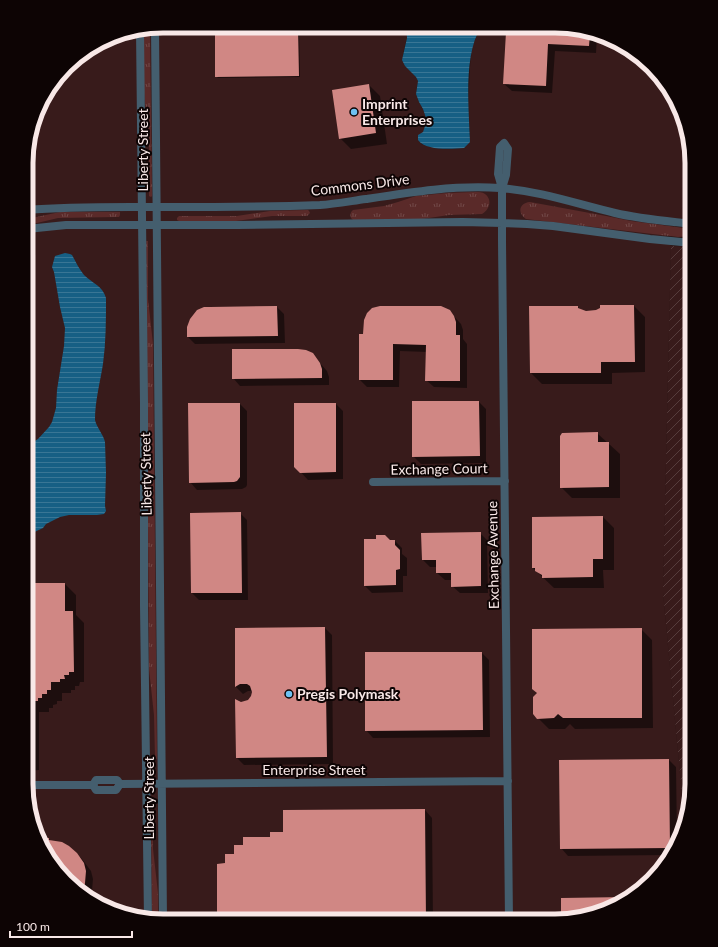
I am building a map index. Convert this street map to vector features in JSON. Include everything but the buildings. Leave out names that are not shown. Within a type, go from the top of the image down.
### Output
[{"type":"street","name":"Liberty Street","points":[[155,33],[163,914]]},
{"type":"street","name":"Liberty Street","points":[[140,35],[148,913]]},
{"type":"street","name":"Commons Drive","points":[[33,210],[80,206],[156,207],[322,205],[417,191],[466,187],[502,188],[527,192],[623,215],[685,223]]},
{"type":"street","name":"Exchange Avenue","points":[[502,188],[509,914]]},
{"type":"street","points":[[33,228],[66,225],[463,222],[546,226],[685,241]]},
{"type":"street","name":"Exchange Court","points":[[373,482],[505,481]]},
{"type":"street","name":"Enterprise Street","points":[[33,785],[93,785],[96,780],[117,780],[120,784],[508,781]]},
{"type":"shaded area","points":[[407,33],[407,38],[403,53],[405,66],[418,81],[416,94],[426,118],[421,144],[431,147],[470,135],[468,105],[470,67],[472,47],[478,33],[572,34],[597,40],[612,46],[641,65],[653,77],[672,106],[681,130],[685,163],[685,219],[664,217],[663,229],[671,246],[663,592],[683,804],[678,826],[672,841],[653,870],[641,882],[612,901],[588,910],[555,914],[163,914],[130,910],[113,904],[98,897],[71,876],[55,856],[46,841],[40,826],[34,801],[33,784],[33,163],[37,130],[46,106],[60,84],[71,71],[91,55],[106,46],[121,40],[146,34]]},
{"type":"shaded area","points":[[671,246],[685,247],[685,792],[683,804],[663,592]]},
{"type":"green space","points":[[144,34],[150,34],[151,197],[149,196],[149,141],[144,93]]},
{"type":"green space","points":[[475,192],[484,193],[489,199],[489,205],[482,214],[449,215],[422,219],[353,220],[350,216],[353,210],[384,206],[416,196]]},
{"type":"green space","points":[[530,202],[631,221],[685,228],[685,236],[678,237],[526,219],[521,214],[520,209],[523,204]]},
{"type":"green space","points":[[308,210],[310,213],[307,216],[272,216],[236,221],[177,220],[179,216],[237,216],[270,211]]},
{"type":"green space","points":[[60,212],[120,212],[119,217],[58,218],[33,223],[33,218]]},
{"type":"green space","points":[[146,241],[148,241],[148,299],[153,344],[157,759],[155,758],[154,715],[149,669]]},
{"type":"green space","points":[[151,807],[153,807],[153,849],[158,893],[158,914],[152,913]]},
{"type":"water","points":[[407,33],[478,33],[475,39],[469,67],[468,98],[470,142],[464,148],[433,148],[422,144],[418,140],[418,135],[423,132],[426,118],[416,94],[418,81],[405,66],[402,60],[407,38]]},
{"type":"water","points":[[65,253],[72,255],[84,275],[102,290],[106,298],[105,348],[95,420],[105,442],[106,511],[104,514],[97,515],[69,515],[60,517],[33,533],[33,442],[38,439],[52,422],[56,408],[57,390],[64,346],[65,328],[52,267],[55,256]]},
{"type":"place","name":"Imprint Enterprises","points":[[354,112]]},
{"type":"place","name":"Pregis Polymask","points":[[289,694]]}]
